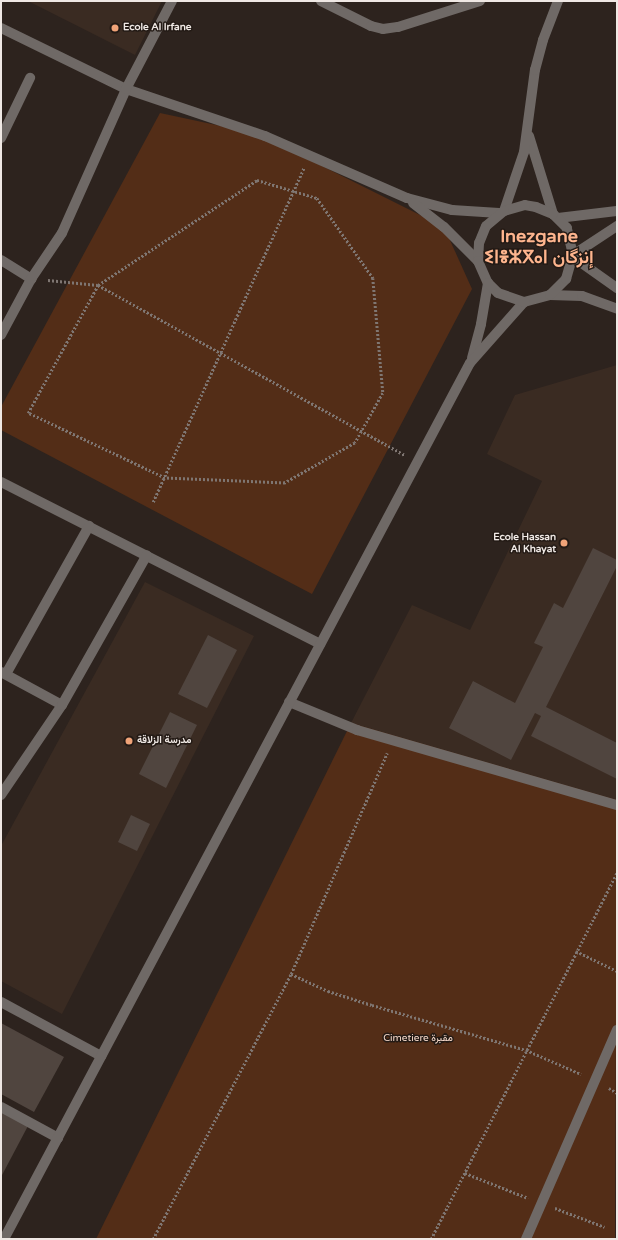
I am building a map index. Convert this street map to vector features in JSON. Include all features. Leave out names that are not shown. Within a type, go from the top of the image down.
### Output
[{"type":"street","points":[[1,335],[31,278],[62,233],[126,89],[172,1]]},
{"type":"street","points":[[321,1],[371,26],[383,29],[398,27],[480,1]]},
{"type":"street","points":[[478,261],[479,243],[486,226],[501,212],[519,172],[528,132],[535,70],[543,40],[558,1]]},
{"type":"street","points":[[1,28],[126,89],[265,136],[407,198],[452,210],[501,212],[525,206],[536,207],[555,216],[567,228],[573,256],[566,279],[550,295]]},
{"type":"street","points":[[1,138],[30,78]]},
{"type":"street","points":[[528,132],[555,216]]},
{"type":"street","points":[[407,198],[444,227],[478,261],[488,283],[498,293],[524,302]]},
{"type":"street","points":[[555,216],[617,211]]},
{"type":"street","points":[[573,256],[617,226]]},
{"type":"street","points":[[573,256],[617,288]]},
{"type":"street","points":[[1,260],[31,278]]},
{"type":"street","points":[[4,1239],[470,363],[481,324],[488,283]]},
{"type":"street","points":[[470,363],[524,302],[550,295],[582,296],[617,309]]},
{"type":"street","points":[[1,482],[320,644]]},
{"type":"street","points":[[62,705],[4,673],[89,526]]},
{"type":"street","points":[[1,795],[62,705],[147,555]]},
{"type":"street","points":[[289,702],[357,730],[617,805]]},
{"type":"street","points":[[1,1002],[101,1056]]},
{"type":"street","points":[[526,1239],[617,1030]]},
{"type":"street","points":[[1,1106],[58,1138]]},
{"type":"path","points":[[153,502],[166,478],[309,155]]},
{"type":"path","points":[[257,180],[317,198],[373,278],[383,393],[355,443],[285,483],[166,478],[28,413],[98,285],[257,180]]},
{"type":"path","points":[[31,278],[98,285],[221,352],[361,432],[418,462]]},
{"type":"path","points":[[152,1239],[291,974],[392,740]]},
{"type":"path","points":[[431,1239],[576,951],[617,873]]},
{"type":"path","points":[[576,951],[617,971]]},
{"type":"path","points":[[291,974],[328,991],[372,1006],[526,1050],[594,1080],[617,1093]]},
{"type":"shaded area","name":"Ecole Al Irfane","points":[[28,1],[162,1],[135,55]]},
{"type":"shaded area","name":"Ecole Hassan Al Khayat","points":[[617,365],[617,800],[351,723],[412,605],[470,630],[542,481],[487,454],[515,395]]},
{"type":"shaded area","name":"مدرسة الزلاقة","points":[[145,582],[254,636],[62,1014],[1,981],[1,846]]},
{"type":"green space","points":[[160,113],[258,134],[444,227],[472,289],[312,594],[1,430],[1,407]]},
{"type":"green space","name":"Cimetiere مقبرة","points":[[351,723],[617,800],[615,1239],[96,1239]]},
{"type":"building","points":[[593,548],[617,560],[617,566],[546,707],[617,743],[617,779],[531,736],[541,716],[535,713],[511,760],[449,728],[473,681],[515,703],[543,647],[534,643],[554,603],[563,608]]},
{"type":"building","points":[[208,635],[237,650],[207,708],[178,694]]},
{"type":"building","points":[[170,712],[197,725],[166,788],[139,774]]},
{"type":"building","points":[[131,815],[150,824],[137,851],[118,842]]},
{"type":"building","points":[[1,1023],[64,1057],[34,1112],[1,1094]]},
{"type":"building","points":[[1,1109],[29,1124],[1,1177]]},
{"type":"place","name":"Ecole Al Irfane","points":[[115,28]]},
{"type":"place","name":"Ecole Hassan Al Khayat","points":[[564,543]]},
{"type":"place","name":"مدرسة الزلاقة","points":[[129,741]]},
{"type":"district","name":"Inezgane ⵉⵏⴻⵣⴳⴰⵏ إنزگان","points":[[539,247]]}]
